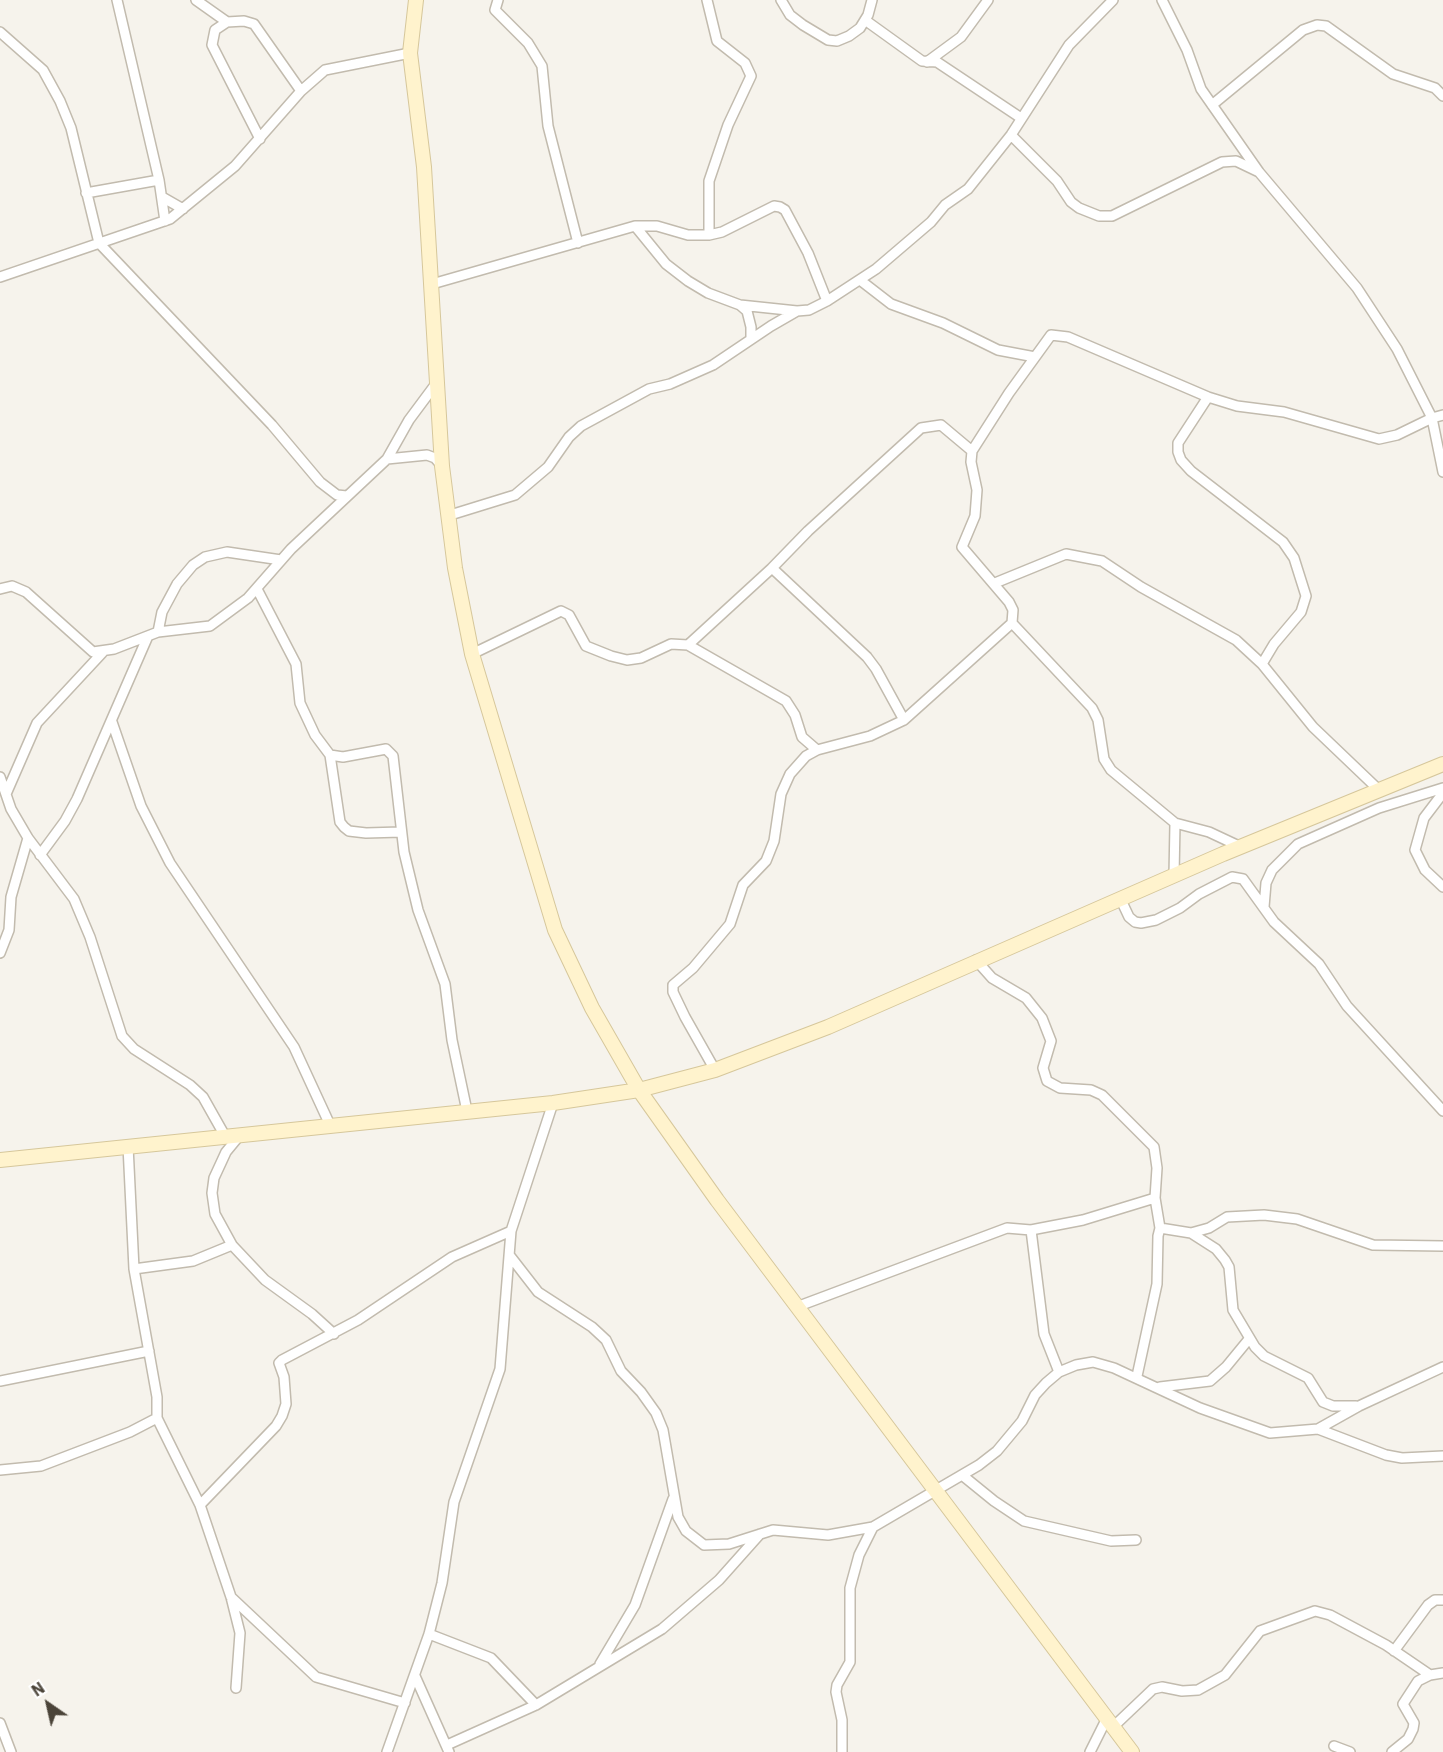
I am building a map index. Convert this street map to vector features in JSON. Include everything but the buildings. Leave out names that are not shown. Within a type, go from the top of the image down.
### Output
[{"type":"street","points":[[117,0],[159,180],[165,221]]},
{"type":"street","points":[[196,0],[227,22]]},
{"type":"street","points":[[416,0],[410,53],[424,167],[447,516],[462,611],[472,654],[555,930],[592,1008],[639,1090],[717,1200],[799,1306],[1132,1752]]},
{"type":"street","points":[[498,0],[495,10],[528,43],[542,66],[548,126],[578,243]]},
{"type":"street","points":[[708,0],[717,41],[745,63],[751,71],[728,125],[709,181],[709,235]]},
{"type":"street","points":[[781,0],[790,15],[828,40],[849,36],[865,20],[872,0]]},
{"type":"street","points":[[927,62],[961,37],[988,0]]},
{"type":"street","points":[[635,226],[666,264],[708,293],[740,304],[797,311],[809,310],[827,302],[898,252],[945,205],[968,189],[1011,135],[1069,45],[1113,0]]},
{"type":"street","points":[[1162,0],[1187,50],[1198,82],[1212,105],[1259,172],[1357,288],[1397,349],[1432,418],[1443,472]]},
{"type":"street","points":[[865,20],[901,48],[927,62],[937,62],[1021,118]]},
{"type":"street","points":[[260,140],[212,45],[215,30],[227,22],[244,21],[254,24],[301,91]]},
{"type":"street","points":[[1212,105],[1303,30],[1317,25],[1326,26],[1403,80],[1439,88],[1443,96]]},
{"type":"street","points":[[0,32],[50,78],[71,128],[99,243],[272,425],[320,482],[337,495],[347,496]]},
{"type":"street","points":[[0,277],[165,221],[235,166],[301,91],[330,68],[410,53]]},
{"type":"street","points":[[1011,135],[1057,181],[1071,202],[1078,208],[1099,216],[1112,216],[1222,162],[1236,161],[1259,172]]},
{"type":"street","points":[[86,194],[159,180]]},
{"type":"street","points":[[162,197],[183,209]]},
{"type":"street","points":[[432,284],[635,226],[657,226],[688,235],[709,235],[722,232],[774,206],[785,210],[808,254],[827,302]]},
{"type":"street","points":[[860,280],[891,304],[943,323],[998,350],[1035,357]]},
{"type":"street","points":[[740,304],[747,311],[750,320],[751,339]]},
{"type":"street","points":[[447,516],[515,495],[548,467],[569,437],[581,426],[650,389],[694,375],[797,311]]},
{"type":"street","points":[[716,1070],[685,1017],[673,992],[673,985],[693,968],[730,924],[743,885],[766,861],[774,841],[781,794],[790,774],[806,756],[817,750],[870,736],[904,720],[1012,623],[1013,610],[995,583],[962,547],[975,516],[977,490],[971,462],[972,451],[1047,337],[1062,336],[1208,397],[1237,406],[1284,412],[1379,439],[1397,435],[1443,415]]},
{"type":"street","points":[[0,589],[12,586],[26,592],[87,649],[98,653],[153,634],[210,626],[257,589],[281,560],[387,459],[403,428],[438,380]]},
{"type":"street","points":[[1208,397],[1178,443],[1181,460],[1191,471],[1283,542],[1294,558],[1306,596],[1301,612],[1274,644],[1262,663]]},
{"type":"street","points":[[687,645],[921,428],[940,425],[972,451]]},
{"type":"street","points":[[387,459],[427,455],[435,458],[442,466]]},
{"type":"street","points":[[40,855],[65,821],[177,584],[193,565],[205,557],[227,552],[281,560]]},
{"type":"street","points":[[995,583],[1066,554],[1086,556],[1102,561],[1141,588],[1236,640],[1262,663],[1313,727],[1380,791]]},
{"type":"street","points":[[772,568],[867,657],[904,720]]},
{"type":"street","points":[[257,589],[296,663],[300,703],[315,735],[330,755],[340,822],[349,831],[400,832]]},
{"type":"street","points":[[472,654],[561,611],[569,615],[586,646],[611,656],[627,660],[641,658],[671,644],[687,645],[786,701],[795,715],[802,737],[817,750]]},
{"type":"street","points":[[1012,623],[1092,708],[1098,720],[1104,759],[1111,770],[1175,823],[1209,832],[1240,847]]},
{"type":"street","points":[[6,794],[37,723],[103,652]]},
{"type":"street","points":[[112,722],[141,806],[170,863],[294,1047],[330,1125]]},
{"type":"street","points":[[330,755],[343,758],[386,749],[391,752],[400,832],[418,910],[445,984],[452,1040],[467,1111]]},
{"type":"street","points":[[0,1160],[553,1103],[639,1090],[716,1070],[828,1027],[976,960],[1121,900],[1240,847],[1443,764]]},
{"type":"street","points":[[0,777],[10,809],[40,855],[74,899],[90,937],[122,1036],[134,1049],[190,1085],[203,1097],[225,1136]]},
{"type":"street","points":[[1264,908],[1266,883],[1272,870],[1298,844],[1379,808],[1443,788]]},
{"type":"street","points":[[1443,793],[1424,818],[1415,850],[1425,870],[1443,887]]},
{"type":"street","points":[[1174,876],[1175,823]]},
{"type":"street","points":[[0,952],[9,930],[11,897],[28,838]]},
{"type":"street","points":[[1121,900],[1129,917],[1135,922],[1142,923],[1156,920],[1180,908],[1199,894],[1236,877],[1246,881],[1274,922],[1318,964],[1347,1006],[1443,1111]]},
{"type":"street","points":[[976,960],[992,978],[1026,998],[1042,1018],[1051,1041],[1043,1068],[1047,1081],[1060,1088],[1091,1090],[1102,1095],[1154,1147],[1157,1168],[1155,1198],[1160,1228],[1157,1284],[1137,1376]]},
{"type":"street","points":[[387,1752],[429,1634],[442,1583],[454,1502],[500,1369],[511,1231],[553,1103]]},
{"type":"street","points":[[240,1135],[219,1164],[212,1193],[215,1214],[232,1245],[265,1280],[312,1314],[334,1334]]},
{"type":"street","points":[[128,1146],[134,1269],[157,1397],[157,1418],[200,1505],[231,1597],[240,1633],[236,1688]]},
{"type":"street","points":[[799,1306],[1006,1228],[1031,1230],[1083,1220],[1155,1198]]},
{"type":"street","points":[[1191,1233],[1209,1228],[1227,1217],[1264,1215],[1297,1219],[1373,1245],[1443,1246]]},
{"type":"street","points":[[1160,1228],[1191,1233],[1216,1249],[1226,1260],[1229,1267],[1233,1310],[1249,1339],[1264,1356],[1308,1378],[1323,1402],[1333,1406],[1359,1406]]},
{"type":"street","points":[[1031,1230],[1044,1334],[1059,1372]]},
{"type":"street","points":[[200,1505],[276,1426],[282,1416],[286,1404],[280,1361],[334,1334],[404,1291],[436,1267],[511,1231]]},
{"type":"street","points":[[134,1269],[193,1261],[232,1245]]},
{"type":"street","points":[[510,1256],[538,1292],[606,1340],[621,1371],[641,1392],[656,1413],[663,1430],[673,1499],[678,1516],[686,1532],[704,1545],[729,1544],[762,1532],[785,1530],[828,1535],[873,1527],[962,1475],[997,1451],[1011,1437],[1035,1395],[1059,1372],[1093,1362],[1137,1376],[1200,1408],[1270,1433],[1318,1429],[1359,1406],[1443,1367]]},
{"type":"street","points":[[1160,1387],[1210,1381],[1226,1367],[1249,1339]]},
{"type":"street","points":[[0,1381],[149,1351]]},
{"type":"street","points":[[0,1470],[40,1466],[130,1432],[157,1418]]},
{"type":"street","points":[[1318,1429],[1386,1455],[1402,1458],[1443,1456]]},
{"type":"street","points":[[962,1475],[994,1501],[1024,1521],[1111,1541],[1136,1540]]},
{"type":"street","points":[[597,1668],[618,1639],[635,1605],[673,1499]]},
{"type":"street","points":[[842,1752],[842,1720],[836,1692],[837,1685],[849,1662],[850,1588],[859,1555],[873,1527]]},
{"type":"street","points":[[415,1676],[448,1749],[536,1705],[662,1629],[719,1580],[762,1532]]},
{"type":"street","points":[[231,1597],[316,1677],[405,1703]]},
{"type":"street","points":[[1394,1651],[1428,1605],[1435,1600],[1443,1600]]},
{"type":"street","points":[[1090,1752],[1110,1722],[1153,1689],[1162,1687],[1182,1691],[1198,1690],[1225,1675],[1260,1631],[1305,1614],[1322,1612],[1394,1651],[1430,1675]]},
{"type":"street","points":[[429,1634],[491,1658],[536,1705]]},
{"type":"street","points":[[1392,1752],[1408,1739],[1413,1729],[1414,1723],[1403,1704],[1418,1681],[1430,1675],[1443,1674]]},
{"type":"street","points":[[0,1724],[13,1751]]},
{"type":"street","points":[[1334,1746],[1350,1752]]}]
